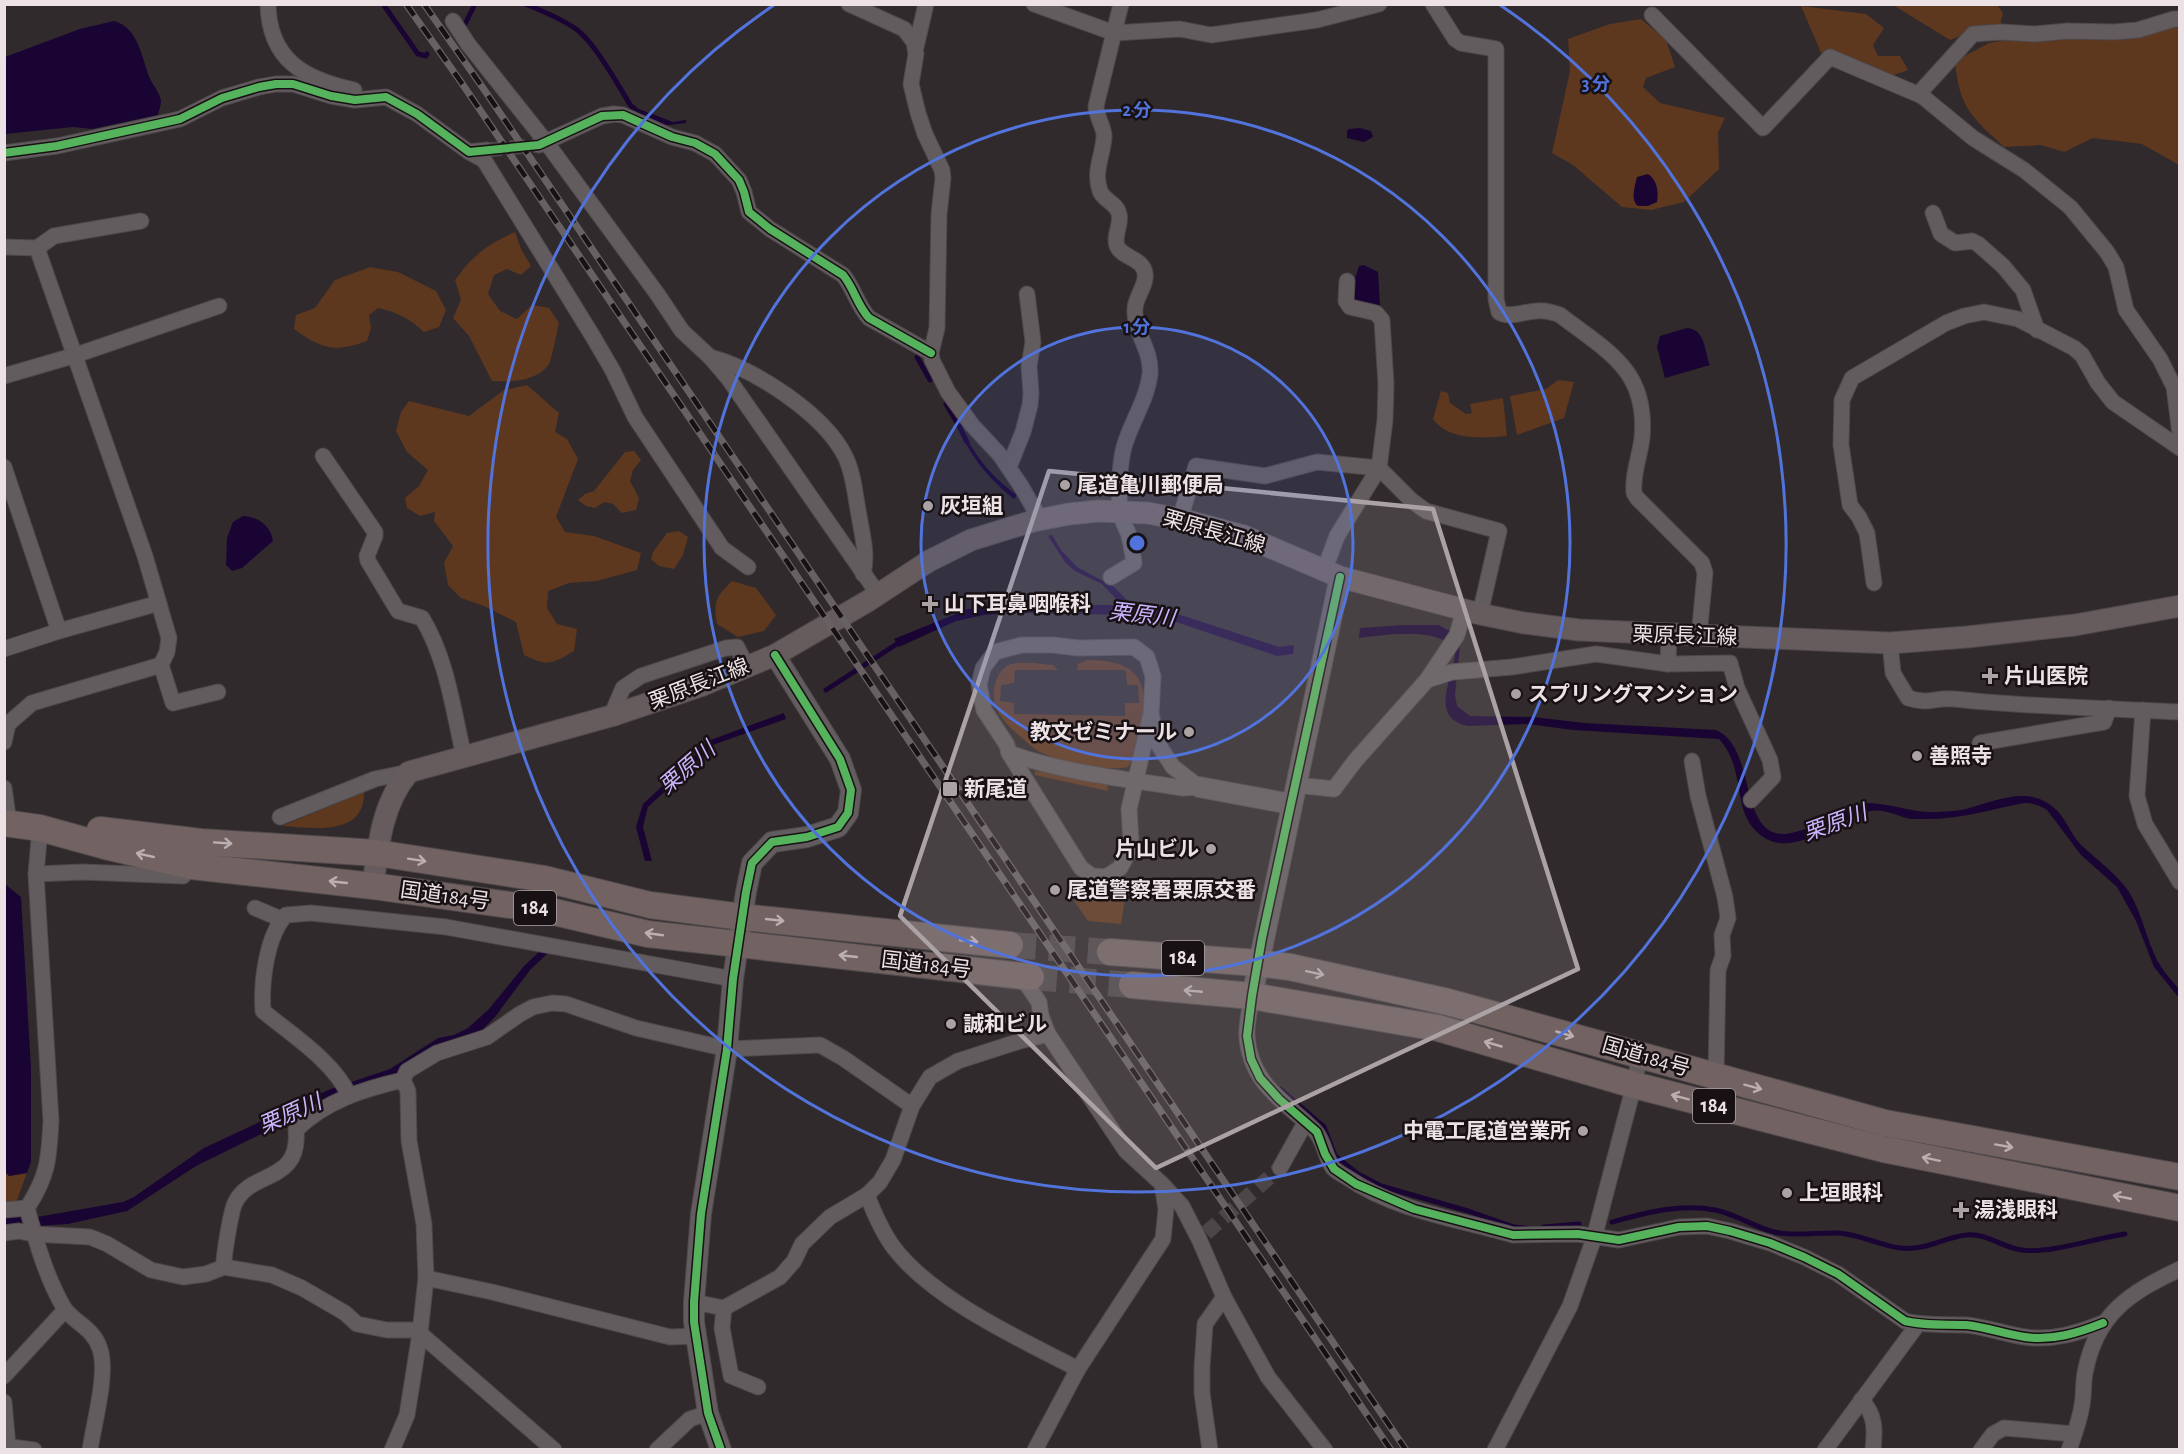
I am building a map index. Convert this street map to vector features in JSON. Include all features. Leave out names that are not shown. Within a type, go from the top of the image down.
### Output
[{"type":"highway","name":"国道184号","points":[[7,823],[40,828],[191,866],[373,886],[546,910],[648,934],[1026,977]]},
{"type":"highway","name":"国道184号","points":[[40,828],[77,828],[201,842],[377,853],[544,879],[650,904],[742,917],[1010,945]]},
{"type":"highway","name":"国道184号","points":[[1110,952],[1257,963],[1290,968],[1448,1002],[1885,1123],[2180,1178]]},
{"type":"highway","name":"国道184号","points":[[1132,985],[1252,996],[1438,1028],[1634,1085],[1883,1149],[2180,1208]]},
{"type":"main road","name":"栗原長江線","points":[[409,772],[611,716],[703,685],[775,655],[929,561],[971,540],[990,532],[1040,519],[1088,512],[1148,513],[1180,519],[1244,536],[1332,574],[1472,612],[1524,623],[1579,630],[1890,643],[2075,625],[2180,606]]},
{"type":"main road","points":[[373,886],[377,853],[389,802],[409,772]]},
{"type":"street","points":[[268,4],[272,37],[292,64],[308,75],[332,85],[386,97],[417,114],[469,152],[484,160],[592,335],[613,371],[635,417],[722,548],[748,567]]},
{"type":"street","points":[[849,4],[903,29],[916,47]]},
{"type":"street","points":[[926,4],[916,47],[911,84],[925,134],[942,170],[943,178],[939,214],[937,328],[931,353],[934,367],[948,392],[972,425],[1000,454],[1040,519]]},
{"type":"street","points":[[1034,4],[1114,33],[1180,29],[1211,35],[1317,20],[1378,4]]},
{"type":"street","points":[[1111,577],[1134,563],[1129,536],[1120,512],[1124,447],[1148,386],[1150,367],[1149,352],[1140,335],[1135,317],[1135,307],[1145,279],[1145,270],[1141,264],[1118,247],[1116,240],[1120,219],[1119,210],[1102,196],[1097,180],[1098,160],[1104,136],[1096,106],[1121,4]]},
{"type":"street","points":[[1433,4],[1455,39],[1461,43],[1496,49],[1496,299],[1499,312],[1509,315],[1538,310],[1551,311],[1560,315],[1614,357],[1629,372],[1639,394],[1643,417],[1634,493],[1702,563],[1705,573],[1699,636]]},
{"type":"street","points":[[1652,15],[1763,128],[1830,57],[1922,96],[1973,138],[2024,170],[2070,207],[2108,252],[2116,267],[2126,310],[2160,359],[2174,387],[2180,434]]},
{"type":"street","points":[[1922,96],[1923,89],[1973,34],[2114,32],[2138,30],[2180,19]]},
{"type":"street","points":[[453,21],[542,143],[658,295],[682,331],[710,357],[728,378],[878,594]]},
{"type":"street","points":[[4,153],[57,146],[180,119],[222,98],[276,84],[293,84],[331,96],[355,100],[386,97]]},
{"type":"street","points":[[542,143],[602,116],[624,114],[672,137],[695,143],[726,164],[739,180],[749,212],[770,230],[843,275],[869,318],[931,353]]},
{"type":"street","points":[[469,152],[487,150]]},
{"type":"street","points":[[1933,213],[1941,234],[1955,243],[1972,241],[1978,244],[2003,266],[2023,290],[2037,330]]},
{"type":"street","points":[[4,247],[37,248],[54,236],[141,221]]},
{"type":"street","points":[[4,742],[8,724],[32,703],[160,665],[167,652],[169,638],[76,355],[37,248]]},
{"type":"street","points":[[1347,281],[1346,302],[1350,307],[1376,313],[1382,320],[1386,372],[1385,420],[1379,468],[1337,536],[1294,795],[1257,963],[1252,996],[1247,1036],[1251,1059],[1260,1078],[1317,1132],[1325,1154],[1334,1169],[1374,1193],[1414,1209],[1513,1235],[1578,1234],[1619,1240],[1679,1227],[1707,1226],[1730,1230],[1770,1243],[1838,1274],[1905,1322],[1968,1326],[2042,1338],[2082,1332],[2103,1323]]},
{"type":"street","points":[[1009,467],[1023,432],[1030,405],[1029,366],[1033,342],[1027,294]]},
{"type":"street","points":[[4,376],[76,355],[219,306]]},
{"type":"street","points":[[1874,583],[1867,533],[1850,505],[1841,445],[1842,400],[1852,378],[1946,323],[1984,312],[2018,318],[2074,348],[2082,355],[2098,383],[2113,402],[2180,448]]},
{"type":"street","points":[[710,357],[744,369],[770,384],[826,430],[840,447],[851,471],[867,559],[863,574]]},
{"type":"street","points":[[323,456],[375,532],[367,556],[368,561],[393,604],[398,611],[422,618],[433,637],[444,672],[464,756]]},
{"type":"street","points":[[1010,753],[1055,766],[1184,788],[1294,795],[1334,789],[1355,761],[1427,680],[1472,612],[1499,531],[1426,511],[1411,500],[1379,468],[1317,462],[1263,476],[1196,466],[1180,519]]},
{"type":"street","points":[[4,467],[59,631]]},
{"type":"street","points":[[4,649],[159,603]]},
{"type":"street","points":[[1668,664],[1669,635]]},
{"type":"street","points":[[1890,643],[1893,673],[1908,698],[1924,703],[1947,698],[2180,712]]},
{"type":"street","points":[[1022,645],[1078,648],[1134,647],[1147,657],[1153,676],[1151,714],[1129,809],[1131,841],[1120,868],[1106,877],[1092,876],[1082,868],[1010,753],[984,710],[979,685],[983,668],[995,652],[1022,645]]},
{"type":"street","points":[[611,716],[623,688],[641,676],[726,648],[737,647],[747,667]]},
{"type":"street","points":[[1427,680],[1456,671],[1512,667],[1596,654],[1668,664],[1730,663],[1737,688],[1770,760],[1773,777],[1751,800]]},
{"type":"street","points":[[721,1449],[708,1413],[696,1336],[694,1302],[701,1214],[727,1049],[733,979],[742,917],[752,863],[772,842],[807,837],[838,827],[848,813],[851,790],[840,759],[775,655]]},
{"type":"street","points":[[160,665],[173,703],[218,692]]},
{"type":"street","points":[[1980,743],[2104,722],[2109,708]]},
{"type":"street","points":[[2143,710],[2137,796],[2145,824],[2180,882]]},
{"type":"street","points":[[1151,714],[1158,744],[1173,767],[1199,788]]},
{"type":"street","points":[[1692,761],[1698,796],[1725,897],[1728,918],[1722,935],[1724,956],[1718,970],[1716,1077]]},
{"type":"street","points":[[280,817],[375,779],[409,772]]},
{"type":"street","points":[[4,788],[7,823]]},
{"type":"street","points":[[40,828],[36,874],[51,1121],[49,1158],[41,1187],[27,1211],[33,1233],[65,1310],[88,1328],[99,1347],[103,1367],[90,1449]]},
{"type":"street","points":[[36,874],[83,872],[183,876],[191,866]]},
{"type":"street","points":[[255,909],[281,919]]},
{"type":"street","points":[[346,1090],[324,1061],[263,1011],[262,987],[270,947],[281,919],[286,915],[311,913],[446,927],[733,979]]},
{"type":"street","points":[[1026,977],[1039,1002],[1041,1016],[1048,1034],[1126,1151],[1182,1206],[1202,1236],[1224,1297],[1268,1377],[1325,1449]]},
{"type":"street","points":[[403,1080],[407,1071],[437,1053],[488,1037],[533,1006],[552,1003],[566,1004],[636,1028],[727,1049],[820,1045],[843,1058],[912,1106]]},
{"type":"street","points":[[694,1302],[724,1308],[780,1277],[794,1261],[802,1244],[830,1217],[867,1195],[880,1182],[893,1160],[912,1106],[930,1077],[957,1061],[1048,1034]]},
{"type":"street","points":[[1495,1449],[1570,1306],[1594,1238],[1640,1055]]},
{"type":"street","points":[[224,1267],[235,1202],[249,1188],[288,1164],[297,1141],[296,1130],[310,1116],[346,1090],[403,1080]]},
{"type":"street","points":[[392,1449],[407,1415],[426,1278],[424,1224],[409,1141],[408,1090],[403,1080]]},
{"type":"street","points":[[1280,1168],[1305,1123]]},
{"type":"street","points":[[1035,1449],[1078,1369],[1163,1239],[1166,1209],[1162,1184]]},
{"type":"street","points":[[867,1195],[875,1216],[894,1248],[911,1267],[935,1287],[973,1313],[1078,1369]]},
{"type":"street","points":[[4,1210],[27,1211]]},
{"type":"street","points":[[4,1233],[19,1231],[90,1237],[107,1244],[151,1270],[183,1277],[206,1274],[224,1267],[272,1275],[302,1288],[345,1313],[357,1324],[387,1330],[416,1330],[554,1449]]},
{"type":"street","points":[[2069,1449],[2082,1406],[2085,1373],[2093,1344],[2103,1323],[2121,1302],[2180,1269]]},
{"type":"street","points":[[426,1278],[492,1292],[670,1337],[696,1336]]},
{"type":"street","points":[[1210,1449],[1202,1393],[1204,1335],[1206,1324],[1224,1297]]},
{"type":"street","points":[[724,1308],[722,1328],[731,1376],[758,1387]]},
{"type":"street","points":[[4,1376],[65,1310]]},
{"type":"street","points":[[1825,1449],[1918,1324]]},
{"type":"street","points":[[1862,1400],[1870,1408],[1875,1431],[1873,1449]]},
{"type":"street","points":[[4,1402],[6,1446],[34,1449]]},
{"type":"street","points":[[657,1449],[690,1419],[708,1413]]},
{"type":"street","points":[[1981,1449],[1993,1434],[2004,1428],[2074,1434]]},
{"type":"highlighted area","points":[[1049,471],[1433,509],[1578,969],[1156,1168],[900,916]]},
{"type":"shaded area","points":[[1893,5],[1997,5],[2003,13],[1999,29],[1965,34],[1950,40]]},
{"type":"shaded area","points":[[1801,6],[1866,14],[1884,28],[1873,45],[1878,56],[1900,56],[1908,70],[1888,77],[1822,55]]},
{"type":"shaded area","points":[[1641,19],[1666,40],[1675,67],[1646,78],[1643,87],[1660,103],[1725,118],[1718,133],[1719,169],[1684,202],[1651,210],[1622,207],[1573,165],[1552,153],[1570,71],[1568,39],[1610,24]]},
{"type":"shaded area","points":[[2171,23],[2179,29],[2179,165],[2142,144],[2093,138],[2064,152],[2041,145],[2004,147],[1975,119],[1960,90],[1955,61],[1989,43],[2058,31]]},
{"type":"shaded area","points":[[515,232],[521,249],[531,266],[521,275],[507,269],[494,275],[488,294],[500,311],[517,319],[532,305],[549,308],[559,323],[550,361],[544,370],[523,380],[492,381],[469,336],[453,318],[461,300],[455,280],[481,252]]},
{"type":"shaded area","points":[[370,267],[398,272],[436,291],[446,310],[439,327],[424,332],[403,317],[378,308],[369,315],[371,328],[367,341],[356,345],[337,348],[321,345],[294,329],[296,315],[315,308],[335,280]]},
{"type":"shaded area","points":[[1558,380],[1574,382],[1564,418],[1517,435],[1510,396],[1546,389]]},
{"type":"shaded area","points":[[527,385],[559,413],[555,432],[567,439],[578,459],[556,517],[565,532],[594,536],[641,553],[637,570],[597,581],[569,583],[548,591],[547,608],[557,624],[577,629],[574,651],[550,662],[539,661],[524,655],[516,622],[484,606],[461,598],[448,585],[444,563],[453,546],[434,521],[435,512],[420,516],[407,508],[405,498],[419,486],[428,470],[407,452],[396,431],[401,412],[409,401],[469,416],[504,390]]},
{"type":"shaded area","points":[[1441,391],[1448,393],[1450,403],[1466,414],[1472,413],[1470,404],[1503,398],[1507,436],[1467,437],[1457,435],[1440,426],[1433,419]]},
{"type":"shaded area","points":[[634,451],[641,460],[633,470],[630,481],[639,498],[636,510],[622,513],[613,504],[604,502],[595,508],[586,506],[578,500],[594,491],[625,452]]},
{"type":"shaded area","points":[[679,531],[688,537],[683,555],[674,569],[659,566],[651,559],[653,552],[667,533]]},
{"type":"shaded area","points":[[732,581],[756,588],[776,615],[764,631],[738,637],[717,624],[715,610],[717,600]]},
{"type":"shaded area","points":[[1087,660],[1116,663],[1135,674],[1140,682],[1144,693],[1142,723],[1136,751],[1128,767],[1095,767],[1046,755],[1033,748],[1014,731],[997,710],[994,690],[1000,673],[1012,664],[1030,663],[1053,665],[1058,670],[1015,670],[1014,683],[1001,685],[1000,701],[1014,703],[1014,714],[1125,716],[1125,703],[1139,703],[1138,685],[1127,685],[1124,670],[1077,670],[1078,664]]},
{"type":"shaded area","points":[[1036,771],[1107,785],[1108,791],[1035,775]]},
{"type":"shaded area","points":[[364,792],[362,806],[356,817],[346,823],[321,828],[282,826]]},
{"type":"shaded area","points":[[1086,893],[1090,897],[1095,897],[1126,893],[1121,924],[1088,921],[1074,901]]},
{"type":"shaded area","points":[[4,1171],[9,1176],[27,1173],[15,1205],[4,1207]]},
{"type":"water","points":[[114,21],[129,30],[138,45],[150,79],[160,98],[158,115],[92,129],[73,127],[5,134],[5,57],[80,29]]},
{"type":"water","points":[[631,106],[673,122],[686,120],[686,123],[660,126],[631,112]]},
{"type":"water","points":[[1360,128],[1371,131],[1373,137],[1364,142],[1347,138],[1349,129]]},
{"type":"water","points":[[1648,174],[1657,186],[1657,202],[1648,206],[1638,206],[1634,200],[1637,177]]},
{"type":"water","points":[[1364,265],[1378,272],[1380,305],[1376,307],[1355,302],[1353,299],[1353,285],[1359,266]]},
{"type":"water","points":[[1687,328],[1701,337],[1710,365],[1665,378],[1657,347],[1660,336]]},
{"type":"water","points":[[966,437],[988,469],[1017,495],[1014,499],[979,464],[963,438]]},
{"type":"water","points":[[243,516],[253,518],[266,526],[273,541],[242,568],[232,571],[226,565],[227,538],[233,522]]},
{"type":"water","points":[[1052,535],[1061,550],[1077,567],[1114,587],[1130,603],[1184,616],[1279,647],[1294,645],[1293,654],[1277,656],[1176,622],[1139,615],[1012,613],[984,615],[956,621],[899,647],[894,639],[968,609],[998,605],[1119,605],[1119,602],[1102,584],[1075,571],[1065,562],[1048,536]]},
{"type":"water","points":[[1439,625],[1453,633],[1460,645],[1455,695],[1457,706],[1470,716],[1533,717],[1584,723],[1716,730],[1729,739],[1737,754],[1753,806],[1760,821],[1770,831],[1792,833],[1825,822],[1866,803],[1938,812],[1966,809],[2010,797],[2033,797],[2043,800],[2057,811],[2080,844],[2125,886],[2137,908],[2157,960],[2179,989],[2179,998],[2154,967],[2136,921],[2117,887],[2081,855],[2047,810],[2041,807],[2024,803],[1941,819],[1911,819],[1884,811],[1873,811],[1797,842],[1770,841],[1758,833],[1744,813],[1733,763],[1719,739],[1573,730],[1528,724],[1468,726],[1456,722],[1449,715],[1446,707],[1455,655],[1450,645],[1428,635],[1398,634],[1359,638],[1360,628]]},
{"type":"water","points":[[784,713],[786,719],[710,746],[706,753],[648,807],[643,827],[652,861],[645,861],[636,827],[643,804],[708,741]]},
{"type":"water","points":[[5,884],[21,897],[31,1068],[31,1162],[27,1173],[9,1176],[4,1171]]},
{"type":"water","points":[[541,950],[550,951],[530,970],[495,1017],[483,1029],[465,1040],[411,1064],[394,1076],[272,1126],[259,1135],[196,1166],[127,1211],[68,1224],[5,1228],[5,1216],[37,1217],[123,1202],[134,1197],[204,1148],[328,1090],[390,1069],[438,1038],[454,1035],[468,1028],[489,1009],[524,966]]},
{"type":"waterway","points":[[383,4],[418,54],[426,56],[427,54]]},
{"type":"waterway","points":[[463,28],[475,4]]},
{"type":"waterway","points":[[525,4],[564,21],[584,36],[635,109]]},
{"type":"waterway","points":[[917,357],[930,380]]},
{"type":"waterway","points":[[946,404],[967,442]]},
{"type":"waterway","name":"栗原川","points":[[826,690],[903,640]]},
{"type":"waterway","points":[[1280,1089],[1324,1127],[1335,1156],[1358,1174],[1381,1186],[1514,1227],[1526,1228]]},
{"type":"waterway","points":[[1612,1222],[1663,1210],[1702,1208],[1723,1212],[1774,1232],[1846,1234],[1900,1248],[1918,1248],[1973,1235],[2015,1249],[2033,1251],[2125,1234]]},
{"type":"waterway","points":[[1544,1227],[1579,1224]]},
{"type":"tunnel","points":[[487,150],[539,145]]},
{"type":"tunnel","points":[[1010,945],[1110,952]]},
{"type":"tunnel","points":[[1031,977],[1132,985]]},
{"type":"tunnel","points":[[1206,1233],[1280,1168]]},
{"type":"railway","points":[[406,4],[1391,1450]]},
{"type":"railway","points":[[424,4],[1406,1450]]},
{"type":"cycle path","points":[[4,153],[57,146],[180,119],[222,98],[276,84],[293,84],[331,96],[355,100],[386,97],[417,114],[469,152],[539,145],[602,116],[623,115],[672,137],[695,143],[715,154],[739,180],[749,212],[770,229],[843,275],[869,318],[931,353]]},
{"type":"cycle path","points":[[1340,577],[1262,938],[1247,1036],[1251,1059],[1260,1078],[1279,1099],[1317,1132],[1325,1154],[1334,1169],[1356,1184],[1414,1209],[1513,1235],[1578,1234],[1619,1240],[1679,1227],[1707,1226],[1730,1231],[1770,1243],[1838,1274],[1905,1321],[1913,1323],[1966,1325],[2035,1338],[2065,1335],[2103,1323]]},
{"type":"cycle path","points":[[721,1450],[708,1413],[694,1322],[694,1302],[701,1214],[727,1049],[733,979],[746,892],[752,863],[772,842],[807,837],[838,827],[848,813],[851,790],[840,759],[775,655]]},
{"type":"place","name":"尾道亀川郵便局","points":[[1065,485]]},
{"type":"place","name":"灰垣組","points":[[928,506]]},
{"type":"place","name":"山下耳鼻咽喉科","points":[[930,604]]},
{"type":"place","name":"片山医院","points":[[1990,676]]},
{"type":"place","name":"スプリングマンション","points":[[1516,694]]},
{"type":"place","name":"教文ゼミナール","points":[[1189,732]]},
{"type":"place","name":"善照寺","points":[[1917,756]]},
{"type":"place","name":"新尾道","points":[[950,789]]},
{"type":"place","name":"片山ビル","points":[[1211,849]]},
{"type":"place","name":"尾道警察署栗原交番","points":[[1055,890]]},
{"type":"place","name":"誠和ビル","points":[[951,1024]]},
{"type":"place","name":"中電工尾道営業所","points":[[1583,1131]]},
{"type":"place","name":"上垣眼科","points":[[1787,1193]]},
{"type":"place","name":"湯浅眼科","points":[[1961,1210]]}]
